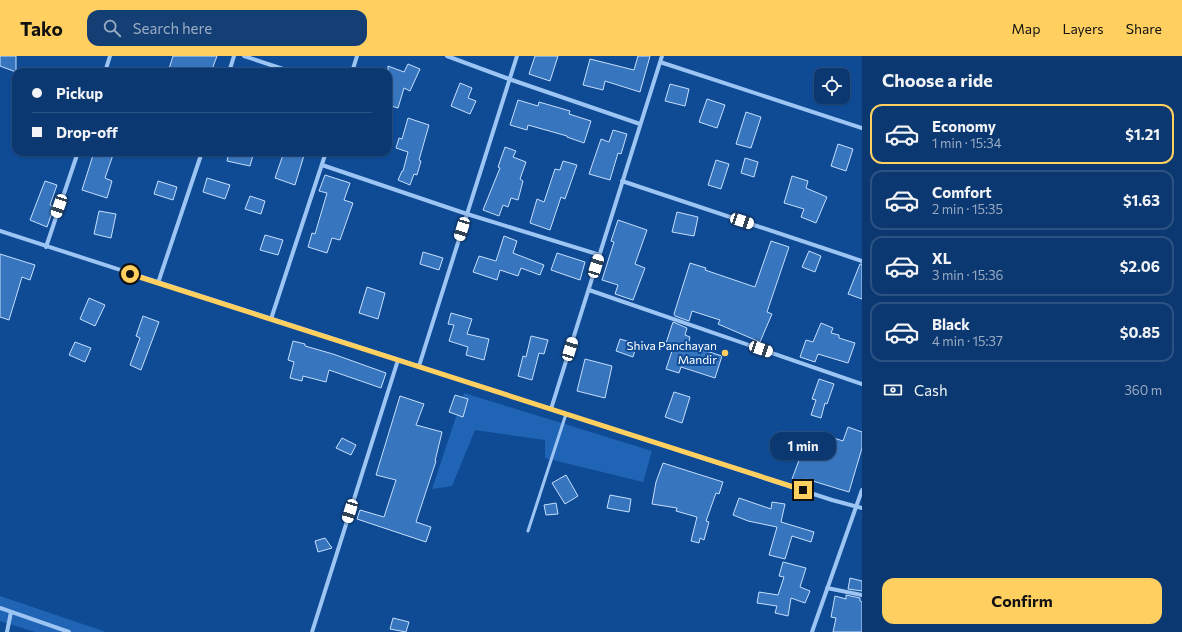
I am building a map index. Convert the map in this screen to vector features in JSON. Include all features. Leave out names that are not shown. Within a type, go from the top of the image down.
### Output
[{"type":"street","points":[[106,68],[110,56]]},
{"type":"street","points":[[230,68],[234,56]]},
{"type":"street","points":[[244,56],[280,68]]},
{"type":"street","points":[[353,68],[357,56]]},
{"type":"street","points":[[447,56],[640,124]]},
{"type":"street","points":[[419,366],[517,56]]},
{"type":"street","points":[[551,409],[662,56]]},
{"type":"street","points":[[660,62],[862,128]]},
{"type":"street","points":[[46,247],[77,156]]},
{"type":"street","points":[[158,283],[201,156]]},
{"type":"street","points":[[271,319],[325,156]]},
{"type":"street","points":[[322,164],[466,214],[600,254]]},
{"type":"street","points":[[622,181],[862,261]]},
{"type":"street","points":[[0,231],[832,500],[862,508]]},
{"type":"street","points":[[588,290],[862,384]]},
{"type":"street","points":[[312,632],[398,360]]},
{"type":"street","points":[[812,632],[862,490]]},
{"type":"street","points":[[827,588],[862,595]]},
{"type":"street","points":[[0,608],[69,632]]},
{"type":"street","points":[[7,632],[11,612]]},
{"type":"lane","points":[[528,531],[566,414]]},
{"type":"shaded area","points":[[464,393],[652,451],[643,482],[545,458],[545,440],[475,430],[452,486],[432,489]]},
{"type":"shaded area","points":[[0,596],[106,632],[35,632],[0,621]]},
{"type":"building","points":[[0,56],[16,56],[16,68],[12,68],[12,70],[0,66]]},
{"type":"building","points":[[173,56],[217,56],[212,68],[169,68]]},
{"type":"building","points":[[535,56],[558,56],[550,81],[529,74]]},
{"type":"building","points":[[638,56],[650,56],[640,92],[605,81],[603,90],[583,85],[590,59],[634,70]]},
{"type":"building","points":[[408,64],[420,69],[410,91],[404,88],[398,108],[392,106],[392,68],[388,68],[388,66],[404,72]]},
{"type":"building","points":[[460,83],[472,88],[468,98],[476,101],[470,114],[451,106]]},
{"type":"building","points":[[670,84],[689,89],[685,106],[665,101]]},
{"type":"building","points":[[707,99],[725,105],[717,128],[699,122]]},
{"type":"building","points":[[518,100],[538,106],[539,102],[570,111],[569,114],[591,121],[584,143],[567,136],[528,125],[527,130],[510,125]]},
{"type":"building","points":[[746,112],[761,117],[751,148],[736,144]]},
{"type":"building","points":[[408,118],[429,125],[419,160],[421,161],[417,175],[414,174],[410,185],[398,180],[403,171],[408,152],[396,148],[399,138],[402,139]]},
{"type":"building","points":[[613,130],[627,134],[621,154],[618,153],[610,180],[589,174],[601,139],[609,142]]},
{"type":"building","points":[[838,144],[853,149],[846,171],[831,166]]},
{"type":"building","points":[[505,147],[516,151],[513,157],[526,162],[520,179],[523,181],[518,200],[511,198],[508,207],[503,205],[499,216],[483,210],[500,168],[498,167]]},
{"type":"building","points":[[93,156],[113,156],[105,178],[112,181],[107,198],[82,190]]},
{"type":"building","points":[[228,156],[253,156],[250,166],[227,161]]},
{"type":"building","points":[[283,156],[304,156],[295,185],[275,178]]},
{"type":"building","points":[[745,158],[758,162],[754,177],[741,173]]},
{"type":"building","points":[[716,160],[729,164],[721,189],[708,185]]},
{"type":"building","points":[[563,161],[577,165],[565,199],[561,197],[550,230],[530,223],[537,199],[544,202],[555,169],[560,170]]},
{"type":"building","points":[[325,175],[350,183],[344,200],[353,203],[340,240],[332,238],[327,253],[308,247],[312,233],[315,234],[327,193],[319,191]]},
{"type":"building","points":[[792,176],[808,181],[806,188],[827,197],[816,223],[801,217],[804,209],[784,203]]},
{"type":"building","points":[[207,178],[230,185],[225,199],[203,192]]},
{"type":"building","points":[[45,181],[57,185],[50,205],[54,207],[47,227],[30,220]]},
{"type":"building","points":[[158,181],[177,187],[173,200],[154,194]]},
{"type":"building","points":[[250,196],[265,201],[261,214],[245,209]]},
{"type":"building","points":[[99,211],[116,214],[111,238],[94,234]]},
{"type":"building","points":[[677,212],[698,217],[694,236],[672,232]]},
{"type":"building","points":[[618,220],[647,230],[635,264],[645,268],[633,300],[615,294],[618,285],[602,280],[614,242],[611,241]]},
{"type":"building","points":[[265,235],[283,240],[278,255],[260,250]]},
{"type":"building","points":[[504,236],[517,241],[513,253],[544,265],[540,275],[521,268],[518,276],[500,270],[497,280],[473,272],[479,256],[496,261]]},
{"type":"building","points":[[771,241],[789,247],[767,312],[772,314],[760,342],[718,324],[720,320],[692,311],[689,321],[675,316],[674,314],[690,263],[706,268],[705,270],[755,287]]},
{"type":"building","points":[[809,251],[821,256],[815,272],[802,267]]},
{"type":"building","points":[[423,252],[443,258],[439,270],[420,264]]},
{"type":"building","points":[[557,253],[585,262],[580,280],[551,270]]},
{"type":"building","points":[[0,254],[35,265],[30,280],[22,277],[9,320],[0,317]]},
{"type":"building","points":[[860,264],[862,264],[862,299],[848,294]]},
{"type":"building","points":[[367,287],[385,293],[378,319],[359,313]]},
{"type":"building","points":[[89,298],[105,305],[95,326],[80,319]]},
{"type":"building","points":[[451,313],[472,319],[467,334],[489,339],[484,360],[466,355],[468,347],[449,341],[454,325],[448,324]]},
{"type":"building","points":[[143,316],[159,322],[141,370],[130,365],[140,338],[136,336]]},
{"type":"building","points":[[673,322],[687,328],[685,335],[690,337],[688,345],[722,356],[715,378],[681,367],[679,373],[666,369],[674,345],[666,343]]},
{"type":"building","points":[[821,323],[833,328],[831,333],[839,335],[839,338],[855,343],[848,363],[818,354],[815,362],[800,357],[806,340],[813,342]]},
{"type":"building","points":[[531,336],[548,340],[544,354],[539,353],[532,380],[518,376],[523,356],[526,357]]},
{"type":"building","points":[[620,339],[637,344],[633,357],[616,351]]},
{"type":"building","points":[[293,341],[386,373],[381,388],[329,370],[326,382],[303,376],[302,381],[290,378],[294,362],[288,360]]},
{"type":"building","points":[[75,342],[91,348],[85,362],[69,355]]},
{"type":"building","points":[[585,359],[612,366],[605,398],[577,391]]},
{"type":"building","points":[[819,379],[834,384],[827,404],[825,403],[821,418],[811,415],[816,400],[812,399]]},
{"type":"building","points":[[674,392],[690,397],[682,423],[665,417]]},
{"type":"building","points":[[455,395],[468,399],[463,417],[449,412]]},
{"type":"building","points":[[400,396],[424,404],[416,425],[442,432],[436,461],[416,522],[431,527],[426,542],[357,519],[360,510],[384,517],[396,480],[376,475]]},
{"type":"building","points":[[848,427],[862,432],[862,448],[849,492],[806,479],[804,484],[792,479],[801,455],[810,459],[819,433],[843,441]]},
{"type":"building","points":[[342,438],[356,445],[351,455],[336,448]]},
{"type":"building","points":[[663,463],[723,482],[719,494],[716,493],[706,521],[709,522],[704,540],[700,538],[699,543],[691,541],[697,517],[676,511],[677,508],[652,504],[656,482]]},
{"type":"building","points":[[566,475],[578,496],[565,504],[552,483]]},
{"type":"building","points":[[610,495],[631,499],[629,512],[607,508]]},
{"type":"building","points":[[739,498],[771,509],[772,502],[785,504],[781,522],[814,532],[811,542],[792,536],[785,559],[769,555],[777,527],[748,521],[733,515]]},
{"type":"building","points":[[556,503],[558,514],[546,515],[544,505]]},
{"type":"building","points":[[325,538],[332,548],[318,552],[315,541]]},
{"type":"building","points":[[783,562],[806,568],[800,587],[810,591],[805,603],[791,598],[788,616],[775,613],[777,606],[757,603],[759,592],[778,595],[784,577],[779,576]]},
{"type":"building","points":[[850,578],[862,581],[862,591],[848,589]]},
{"type":"building","points":[[846,595],[860,598],[860,601],[862,602],[862,632],[833,632],[836,618],[831,617],[835,596],[846,599]]},
{"type":"building","points":[[393,618],[409,622],[406,632],[390,629]]},
{"type":"place","name":"Shiva Panchayan Mandir","points":[[725,353]]},
{"type":"route","points":[[130,274],[803,490]]}]
